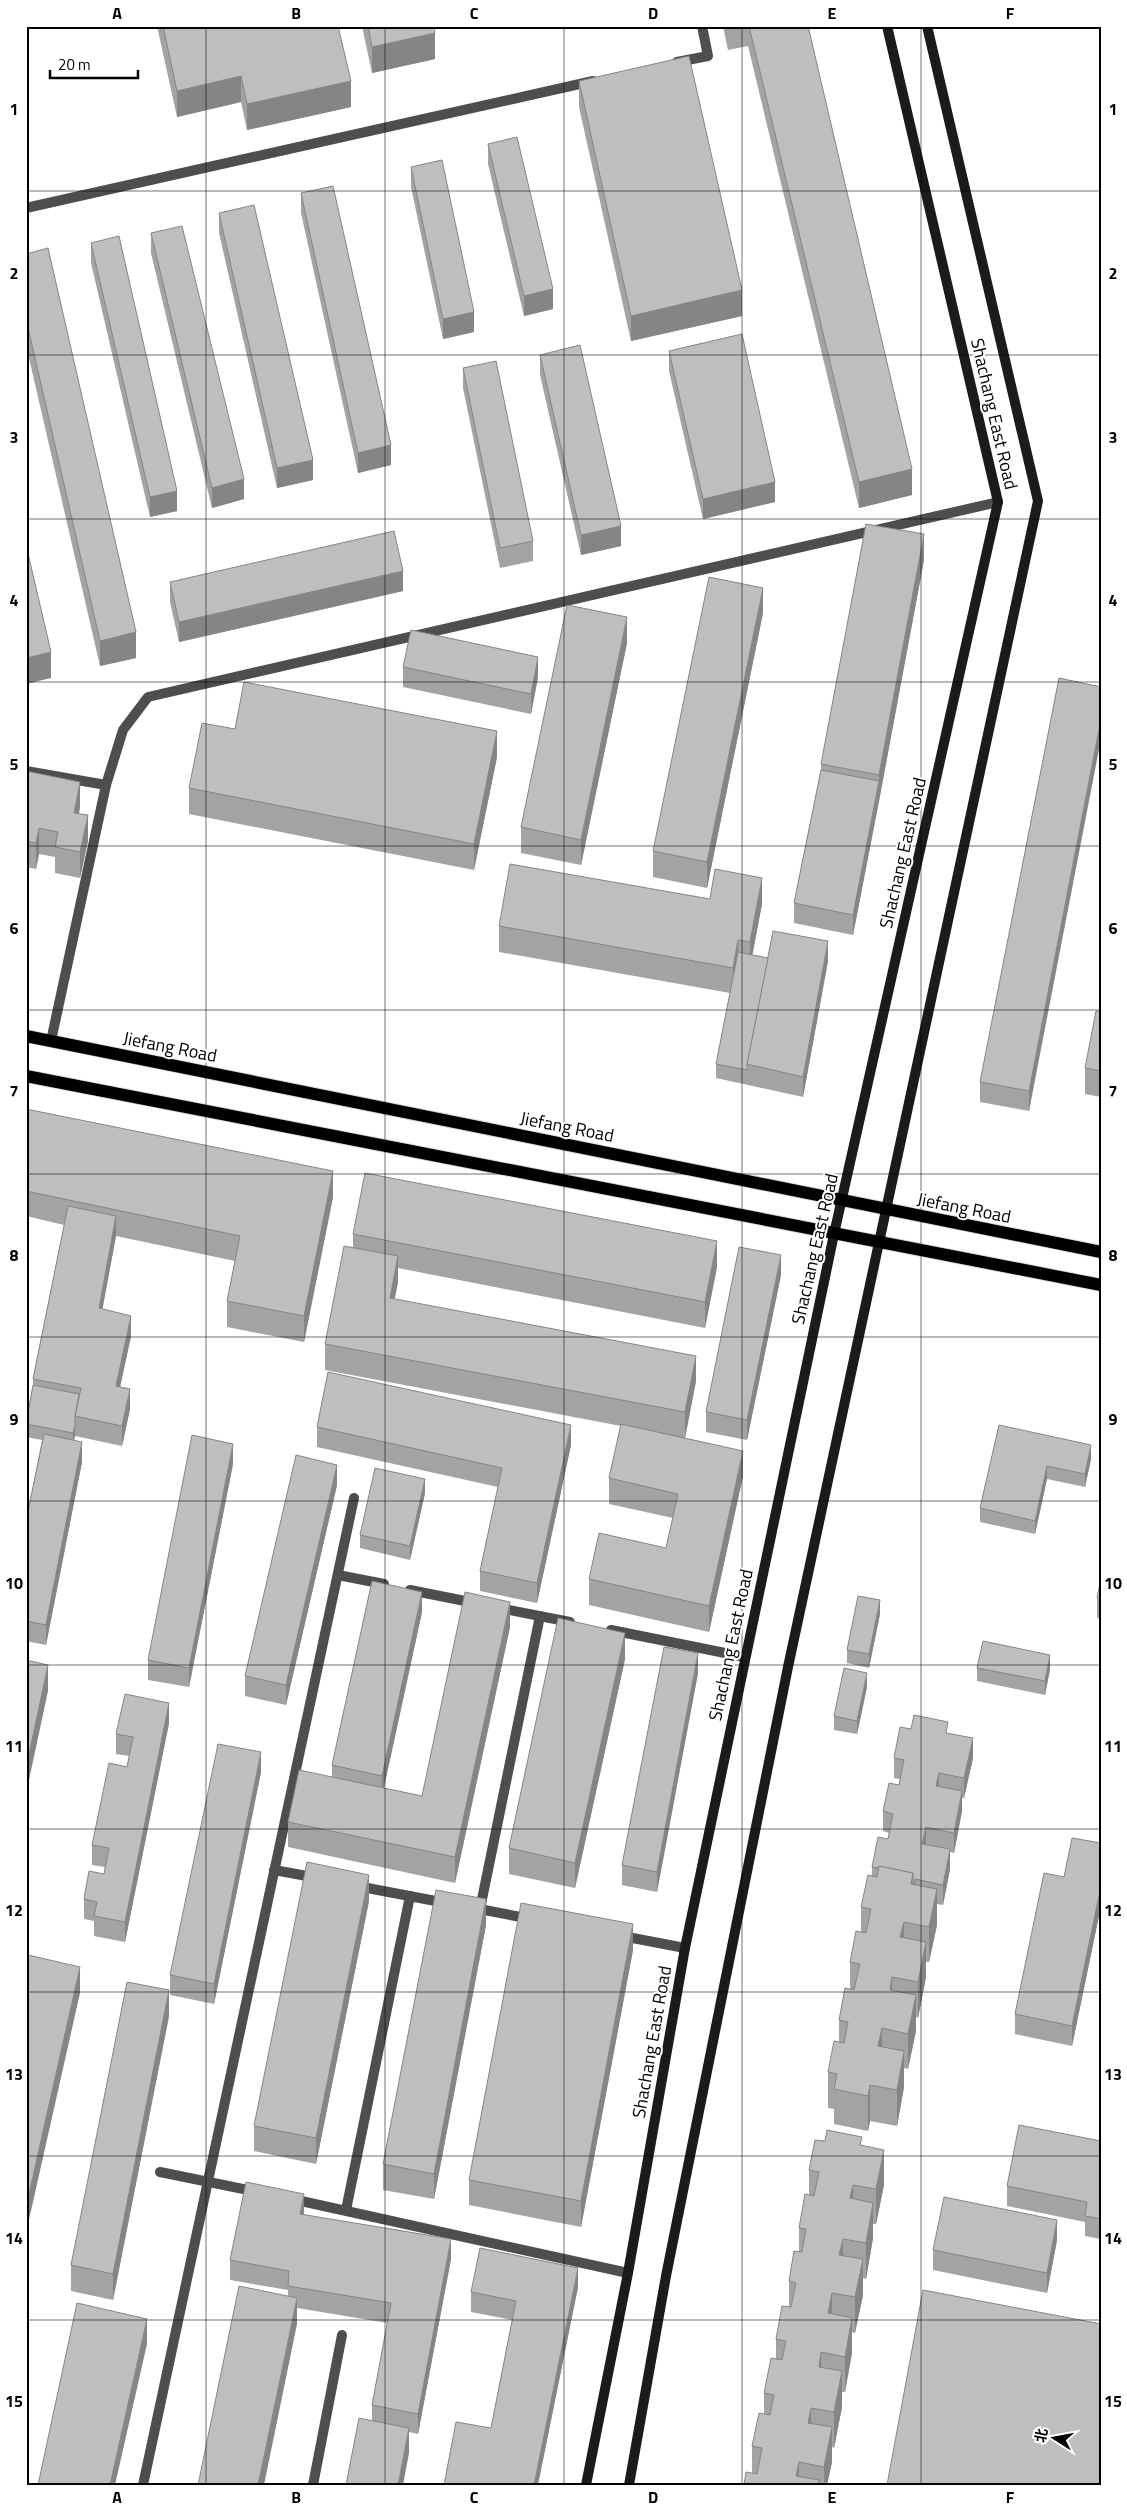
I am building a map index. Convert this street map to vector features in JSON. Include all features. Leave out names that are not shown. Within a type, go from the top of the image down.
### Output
[{"type":"main road","name":"Shachang East Road","points":[[586,2485],[628,2273],[685,1948],[745,1657],[834,1234],[998,502],[886,26]]},
{"type":"main road","name":"Shachang East Road","points":[[629,2485],[666,2276],[729,1956],[878,1242],[1038,501],[927,26]]},
{"type":"main road","name":"Jiefang Road","points":[[26,1036],[1101,1252]]},
{"type":"main road","points":[[26,1076],[1101,1285]]},
{"type":"lane","points":[[669,64],[708,56],[702,26]]},
{"type":"lane","points":[[26,208],[601,80]]},
{"type":"lane","points":[[51,1041],[106,784],[123,730],[148,697],[998,502]]},
{"type":"lane","points":[[26,771],[106,784]]},
{"type":"lane","points":[[142,2485],[354,1498]]},
{"type":"lane","points":[[338,1575],[580,1624]]},
{"type":"lane","points":[[480,1909],[540,1616]]},
{"type":"lane","points":[[599,1628],[745,1657]]},
{"type":"lane","points":[[274,1870],[538,1920]]},
{"type":"lane","points":[[346,2210],[410,1896]]},
{"type":"lane","points":[[607,1933],[685,1948]]},
{"type":"lane","points":[[160,2172],[346,2210],[628,2273]]},
{"type":"lane","points":[[313,2485],[342,2335]]},
{"type":"building","points":[[163,26],[338,26],[351,81],[247,104],[241,76],[177,91]]},
{"type":"building","points":[[368,26],[434,26],[435,33],[372,47]]},
{"type":"building","points":[[749,26],[808,26],[912,469],[859,482]]},
{"type":"building","points":[[689,56],[742,290],[631,316],[579,81]]},
{"type":"building","points":[[517,137],[553,289],[524,296],[488,144]]},
{"type":"building","points":[[442,160],[474,312],[443,319],[411,167]]},
{"type":"building","points":[[333,186],[391,445],[358,453],[301,193]]},
{"type":"building","points":[[254,205],[313,460],[277,468],[219,213]]},
{"type":"building","points":[[182,226],[244,479],[212,488],[151,233]]},
{"type":"building","points":[[119,236],[177,491],[150,497],[91,243]]},
{"type":"building","points":[[48,248],[136,632],[100,641],[26,319],[26,254]]},
{"type":"building","points":[[742,334],[775,482],[703,499],[669,351]]},
{"type":"building","points":[[580,345],[621,526],[581,535],[540,355]]},
{"type":"building","points":[[496,361],[533,541],[500,548],[463,368]]},
{"type":"building","points":[[866,524],[924,534],[879,775],[821,764]]},
{"type":"building","points":[[394,531],[403,571],[179,622],[170,582]]},
{"type":"building","points":[[26,545],[51,652],[26,658]]},
{"type":"building","points":[[709,577],[763,588],[707,862],[653,851]]},
{"type":"building","points":[[567,605],[627,617],[581,840],[521,827]]},
{"type":"building","points":[[411,630],[538,657],[531,694],[403,667]]},
{"type":"building","points":[[1059,678],[1101,687],[1101,719],[1029,1091],[980,1082]]},
{"type":"building","points":[[244,682],[497,731],[474,844],[189,788],[202,723],[235,729]]},
{"type":"building","points":[[821,770],[879,781],[853,915],[794,903]]},
{"type":"building","points":[[26,771],[80,782],[74,813],[88,815],[80,852],[55,847],[58,832],[39,828],[36,843],[26,841]]},
{"type":"building","points":[[510,864],[710,899],[715,869],[762,878],[750,942],[738,940],[733,968],[499,926]]},
{"type":"building","points":[[773,931],[828,941],[803,1077],[747,1064]]},
{"type":"building","points":[[738,952],[768,958],[747,1070],[716,1064]]},
{"type":"building","points":[[1096,1011],[1101,1012],[1101,1071],[1085,1068]]},
{"type":"building","points":[[26,1109],[333,1171],[304,1316],[227,1301],[240,1236],[26,1191]]},
{"type":"building","points":[[365,1173],[717,1241],[705,1302],[353,1234]]},
{"type":"building","points":[[68,1206],[116,1216],[99,1308],[131,1316],[116,1386],[130,1389],[122,1426],[75,1416],[81,1388],[33,1379]]},
{"type":"building","points":[[344,1246],[398,1256],[390,1298],[696,1356],[685,1412],[325,1344]]},
{"type":"building","points":[[739,1247],[781,1255],[747,1420],[706,1412]]},
{"type":"building","points":[[328,1372],[571,1425],[537,1583],[480,1571],[502,1468],[317,1427]]},
{"type":"building","points":[[33,1385],[79,1394],[73,1433],[26,1424]]},
{"type":"building","points":[[621,1424],[743,1451],[709,1606],[589,1579],[599,1533],[666,1548],[678,1494],[609,1478]]},
{"type":"building","points":[[999,1425],[1091,1445],[1085,1474],[1047,1466],[1035,1521],[980,1508]]},
{"type":"building","points":[[44,1434],[82,1442],[46,1625],[26,1621],[26,1521]]},
{"type":"building","points":[[192,1435],[233,1444],[189,1668],[148,1660]]},
{"type":"building","points":[[296,1455],[337,1465],[286,1685],[245,1676]]},
{"type":"building","points":[[375,1468],[425,1479],[410,1546],[360,1535]]},
{"type":"building","points":[[1101,1579],[1101,1599],[1097,1598]]},
{"type":"building","points":[[372,1581],[422,1592],[382,1776],[332,1765]]},
{"type":"building","points":[[465,1592],[510,1602],[455,1857],[288,1822],[299,1770],[422,1796]]},
{"type":"building","points":[[858,1596],[880,1600],[869,1654],[847,1650]]},
{"type":"building","points":[[558,1618],[625,1633],[575,1863],[509,1848]]},
{"type":"building","points":[[983,1641],[1050,1655],[1045,1681],[977,1668]]},
{"type":"building","points":[[664,1647],[698,1653],[657,1872],[622,1865]]},
{"type":"building","points":[[26,1660],[48,1665],[26,1768]]},
{"type":"building","points":[[844,1668],[867,1673],[857,1721],[834,1716]]},
{"type":"building","points":[[125,1694],[169,1703],[125,1922],[94,1916],[97,1902],[84,1899],[89,1871],[104,1874],[109,1848],[92,1845],[109,1763],[127,1767],[133,1737],[116,1734]]},
{"type":"building","points":[[914,1715],[948,1722],[946,1733],[973,1738],[964,1778],[939,1773],[936,1786],[962,1791],[954,1833],[926,1827],[922,1844],[950,1849],[943,1885],[915,1879],[914,1885],[913,1873],[879,1866],[879,1868],[872,1867],[878,1837],[888,1839],[893,1814],[883,1811],[889,1783],[899,1785],[904,1760],[894,1758],[900,1727],[911,1729]]},
{"type":"building","points":[[218,1744],[261,1752],[214,1984],[170,1975]]},
{"type":"building","points":[[1072,1838],[1101,1843],[1101,1886],[1072,2026],[1015,2014],[1044,1873],[1064,1877]]},
{"type":"building","points":[[307,1862],[369,1875],[316,2138],[254,2126]]},
{"type":"building","points":[[879,1866],[913,1873],[911,1884],[937,1889],[929,1927],[904,1922],[900,1937],[926,1942],[918,1982],[892,1977],[890,1990],[916,1995],[908,2034],[882,2028],[878,2046],[904,2051],[897,2090],[870,2085],[868,2096],[834,2089],[837,2074],[828,2072],[834,2041],[844,2043],[848,2022],[839,2020],[845,1988],[854,1990],[860,1964],[850,1962],[856,1931],[866,1933],[871,1909],[861,1907],[868,1875],[877,1877]]},
{"type":"building","points":[[436,1890],[486,1899],[434,2174],[383,2164]]},
{"type":"building","points":[[521,1903],[633,1924],[581,2201],[469,2180]]},
{"type":"building","points":[[28,1955],[80,1967],[26,2207],[26,1962]]},
{"type":"building","points":[[127,1982],[169,1990],[113,2274],[71,2265]]},
{"type":"building","points":[[1019,2125],[1101,2141],[1101,2219],[1085,2216],[1087,2202],[1007,2186]]},
{"type":"building","points":[[827,2130],[862,2137],[860,2145],[884,2150],[876,2189],[853,2185],[850,2198],[873,2203],[866,2243],[843,2239],[839,2255],[863,2259],[855,2297],[832,2293],[828,2313],[852,2318],[845,2357],[821,2352],[819,2367],[842,2371],[834,2412],[811,2408],[808,2423],[832,2427],[824,2467],[799,2462],[796,2476],[819,2480],[818,2485],[744,2485],[746,2472],[757,2474],[762,2448],[752,2446],[759,2413],[770,2415],[774,2395],[764,2393],[771,2358],[782,2360],[786,2341],[776,2339],[782,2306],[791,2307],[796,2283],[789,2281],[794,2251],[802,2252],[806,2229],[799,2228],[805,2194],[814,2196],[819,2172],[809,2170],[815,2140],[825,2141]]},
{"type":"building","points":[[246,2182],[304,2194],[300,2214],[451,2239],[418,2414],[372,2405],[391,2303],[288,2286],[289,2271],[230,2260]]},
{"type":"building","points":[[944,2197],[1057,2220],[1047,2273],[933,2250]]},
{"type":"building","points":[[480,2248],[578,2268],[534,2485],[444,2485],[456,2422],[491,2428],[516,2301],[471,2292]]},
{"type":"building","points":[[239,2286],[297,2298],[258,2485],[198,2485]]},
{"type":"building","points":[[923,2290],[1101,2324],[1101,2485],[887,2485]]},
{"type":"building","points":[[77,2303],[147,2319],[110,2485],[38,2485]]},
{"type":"building","points":[[359,2418],[409,2428],[398,2485],[346,2485]]}]
